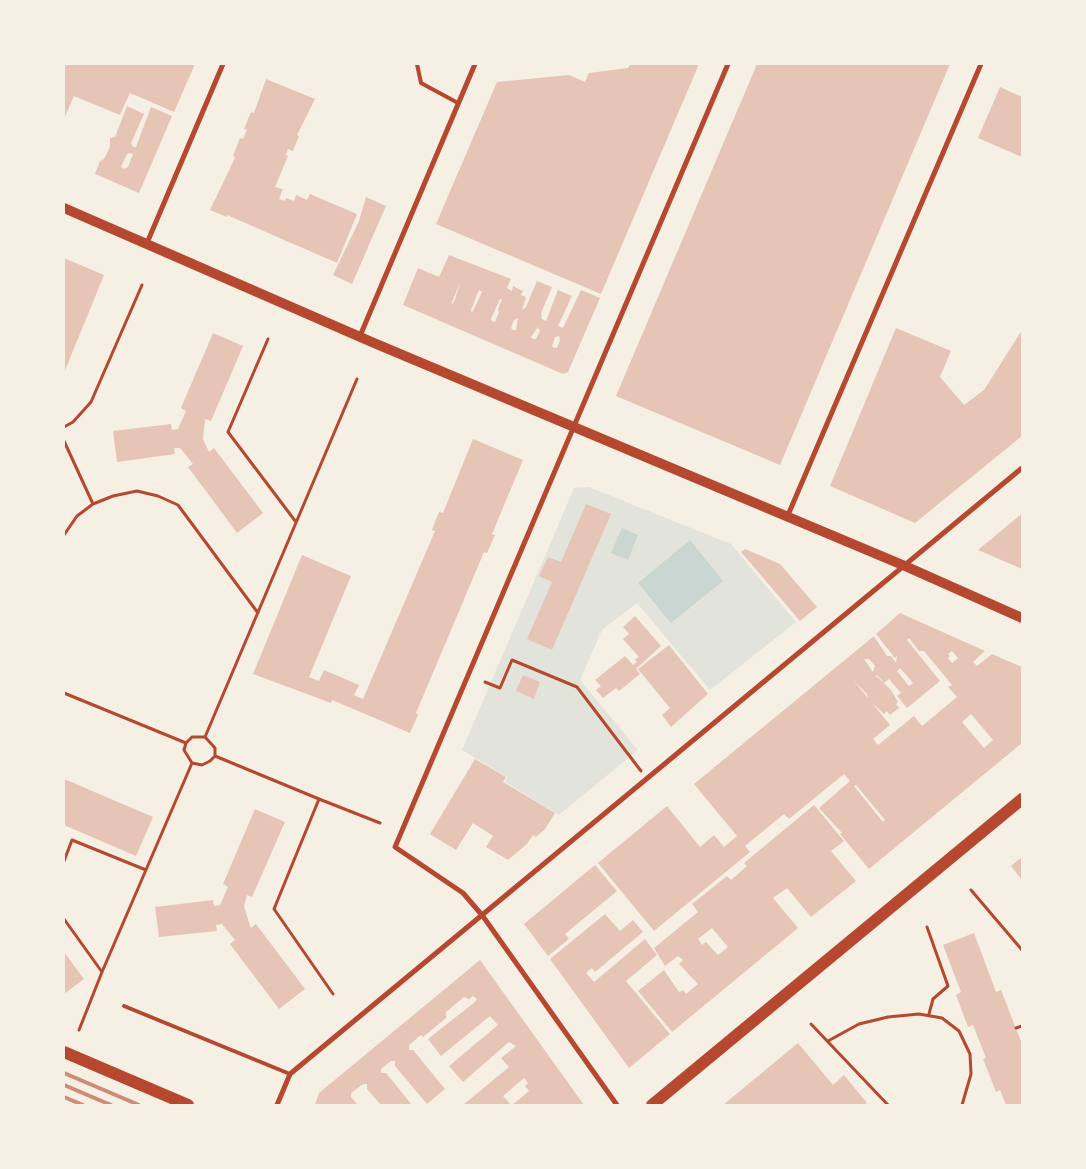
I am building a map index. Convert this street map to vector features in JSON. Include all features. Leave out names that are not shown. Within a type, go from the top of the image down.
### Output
[{"type":"main road","points":[[64,208],[574,428],[788,515],[1022,618]]},
{"type":"main road","points":[[652,1105],[1022,799]]},
{"type":"main road","points":[[64,1052],[188,1105]]},
{"type":"street","points":[[147,243],[223,64]]},
{"type":"street","points":[[360,336],[475,64]]},
{"type":"street","points":[[617,1105],[482,915],[463,893],[395,847],[728,64]]},
{"type":"street","points":[[788,515],[981,64]]},
{"type":"street","points":[[277,1105],[290,1074],[1022,468]]},
{"type":"lane","points":[[417,64],[420,83],[458,103]]},
{"type":"lane","points":[[124,1006],[290,1074]]},
{"type":"path","points":[[64,427],[73,422],[91,402],[142,285]]},
{"type":"path","points":[[268,339],[228,432],[296,523]]},
{"type":"path","points":[[206,737],[357,379]]},
{"type":"path","points":[[64,441],[93,504]]},
{"type":"path","points":[[64,535],[77,516],[93,504],[113,496],[137,491],[158,496],[178,505],[258,614]]},
{"type":"path","points":[[485,682],[500,688],[512,660],[577,687],[647,779]]},
{"type":"path","points":[[64,694],[186,743]]},
{"type":"path","points":[[192,737],[206,737],[215,748],[215,756],[202,765],[192,763],[184,750],[186,743],[192,737]]},
{"type":"path","points":[[215,756],[380,824]]},
{"type":"path","points":[[79,1030],[192,763]]},
{"type":"path","points":[[319,799],[274,909],[333,994]]},
{"type":"path","points":[[64,861],[72,840],[146,870]]},
{"type":"path","points":[[971,890],[1022,950]]},
{"type":"path","points":[[64,919],[102,972]]},
{"type":"path","points":[[927,927],[948,986],[933,999],[928,1014]]},
{"type":"path","points":[[828,1041],[859,1024],[903,1015],[928,1014],[950,1023],[959,1031],[968,1045],[971,1074],[962,1105]]},
{"type":"path","points":[[812,1024],[888,1105]]},
{"type":"path","points":[[1016,1028],[1022,1026]]},
{"type":"shaded area","points":[[589,487],[731,544],[796,622],[710,690],[637,603],[602,630],[580,680],[638,750],[559,815],[505,782],[507,777],[462,750],[574,488]]},
{"type":"shaded area","points":[[622,528],[638,535],[628,560],[611,553]]},
{"type":"shaded area","points":[[690,540],[723,581],[671,623],[638,583]]},
{"type":"building","points":[[64,64],[195,64],[174,112],[130,93],[120,115],[74,96],[64,119]]},
{"type":"building","points":[[630,64],[699,64],[601,294],[436,224],[497,82],[569,75],[585,82],[589,73],[628,68]]},
{"type":"building","points":[[757,64],[950,64],[780,465],[616,396]]},
{"type":"building","points":[[266,79],[315,99],[297,135],[299,136],[293,151],[288,149],[286,155],[288,156],[275,187],[283,189],[279,199],[285,201],[286,198],[294,201],[296,195],[307,200],[310,194],[357,214],[337,263],[227,215],[227,217],[210,210],[234,160],[235,157],[233,156],[240,138],[243,139],[247,130],[244,129],[251,112],[254,113]]},
{"type":"building","points":[[1000,87],[1022,97],[1022,157],[978,138]]},
{"type":"building","points":[[127,106],[144,114],[131,143],[133,147],[136,147],[151,107],[172,116],[139,193],[95,174],[100,161],[104,159],[110,147],[110,138],[115,137]],"holes":[[[127,154],[133,154],[128,167],[124,169],[121,167]]]},
{"type":"building","points":[[366,197],[386,206],[352,284],[333,275],[359,221]]},
{"type":"building","points":[[449,255],[511,279],[507,288],[512,291],[513,286],[523,291],[521,295],[526,297],[522,310],[526,307],[537,281],[552,287],[541,313],[542,319],[546,321],[558,290],[572,296],[558,326],[563,328],[581,290],[600,298],[568,372],[563,374],[403,305],[418,268],[439,277]],"holes":[[[461,281],[454,302],[451,304]],[[479,290],[482,292],[472,313],[471,310]],[[500,299],[502,299],[495,322],[491,319]],[[518,318],[516,330],[511,328],[514,320]],[[538,327],[540,331],[536,339],[531,337]],[[559,336],[560,340],[557,348],[552,346],[555,337]]]},
{"type":"building","points":[[64,258],[104,275],[64,373]]},
{"type":"building","points":[[896,328],[951,351],[940,377],[964,405],[984,390],[1022,330],[1022,436],[915,523],[830,486]]},
{"type":"building","points":[[213,333],[243,346],[211,421],[205,419],[203,439],[209,452],[214,448],[263,513],[237,533],[188,467],[193,464],[180,448],[174,448],[175,454],[117,462],[113,431],[171,424],[172,430],[178,429],[186,411],[181,408]]},
{"type":"building","points":[[473,439],[523,460],[492,534],[495,535],[487,553],[484,552],[416,713],[418,715],[410,733],[332,700],[331,703],[253,674],[302,555],[351,576],[309,677],[319,681],[324,670],[359,685],[354,695],[363,699],[435,531],[432,530],[439,512],[443,513]]},
{"type":"building","points":[[586,504],[611,514],[552,650],[527,639],[552,582],[539,576],[548,557],[561,562]]},
{"type":"building","points":[[1022,513],[1022,569],[978,550],[1019,516]]},
{"type":"building","points":[[745,549],[780,564],[817,607],[800,621],[741,552]]},
{"type":"building","points":[[900,613],[985,651],[973,662],[977,666],[992,654],[1022,667],[1022,743],[869,869],[840,834],[842,833],[819,808],[850,781],[844,774],[789,819],[784,814],[745,846],[750,852],[654,931],[598,863],[667,806],[700,847],[714,835],[724,847],[737,836],[694,784],[874,636],[887,656],[891,656],[896,663],[897,656],[895,658],[876,634]],"holes":[[[909,638],[919,651],[924,651],[952,685],[948,687],[957,697],[922,726],[914,716],[878,745],[873,739],[890,725],[872,703],[884,714],[887,711],[890,715],[899,708],[896,704],[898,702],[891,690],[876,676],[884,683],[889,679],[901,693],[897,696],[907,708],[940,681],[907,640]],[[952,651],[958,658],[952,663],[948,658],[950,656],[948,654]],[[864,659],[869,659],[875,666],[873,672]],[[900,668],[913,683],[909,686],[897,671]],[[853,680],[867,694],[868,698]],[[971,714],[993,740],[984,748],[962,722]],[[856,785],[885,820],[883,822],[854,786]]]},
{"type":"building","points":[[635,616],[661,646],[636,669],[640,674],[619,691],[616,688],[603,698],[596,690],[601,686],[595,680],[625,656],[633,665],[639,657],[623,639],[629,634],[623,627]]},
{"type":"building","points":[[669,645],[708,694],[671,727],[662,715],[670,708],[638,669]]},
{"type":"building","points":[[523,675],[540,682],[534,699],[516,691]]},
{"type":"building","points":[[475,759],[506,777],[503,782],[555,813],[545,829],[536,837],[533,835],[527,844],[508,860],[486,847],[493,836],[473,823],[456,850],[430,834]]},
{"type":"building","points":[[64,779],[153,817],[136,856],[64,825]]},
{"type":"building","points":[[814,805],[844,841],[831,851],[856,881],[811,917],[787,888],[773,898],[798,928],[672,1032],[638,991],[664,970],[679,992],[683,990],[686,994],[698,984],[679,964],[683,960],[678,956],[665,966],[654,948],[698,912],[692,904],[727,876],[731,880],[747,866],[744,863]],"holes":[[[712,928],[728,947],[718,955],[706,942],[702,945],[698,939]]]},
{"type":"building","points":[[255,809],[285,822],[252,897],[247,895],[244,906],[251,928],[256,924],[305,989],[279,1009],[230,944],[235,940],[222,924],[216,925],[217,931],[159,937],[155,907],[213,900],[214,906],[220,905],[228,887],[223,884]]},
{"type":"building","points":[[1022,857],[1022,880],[1011,866]]},
{"type":"building","points":[[595,865],[617,891],[565,934],[569,939],[548,956],[524,924]]},
{"type":"building","points":[[605,914],[620,931],[633,920],[643,932],[595,972],[592,968],[586,973],[594,982],[645,939],[657,955],[626,981],[670,1034],[629,1068],[550,959]]},
{"type":"building","points":[[974,933],[996,992],[1001,990],[1022,1044],[1022,1105],[1006,1105],[1000,1090],[996,1092],[983,1059],[986,1058],[973,1025],[968,1027],[956,995],[961,992],[943,945]]},
{"type":"building","points":[[64,952],[84,979],[64,994]]},
{"type":"building","points":[[480,960],[584,1105],[512,1105],[529,1091],[525,1086],[528,1083],[524,1078],[503,1096],[511,1105],[463,1105],[509,1067],[501,1058],[516,1046],[509,1042],[463,1082],[449,1066],[498,1025],[490,1016],[441,1056],[428,1039],[475,1002],[477,999],[473,996],[469,999],[464,997],[446,1012],[446,1018],[423,1037],[421,1035],[409,1045],[409,1050],[413,1050],[445,1089],[427,1104],[395,1066],[395,1061],[391,1061],[381,1069],[381,1073],[386,1073],[412,1105],[381,1105],[367,1089],[367,1084],[363,1084],[351,1093],[351,1097],[358,1105],[315,1105],[319,1093]]},
{"type":"building","points":[[798,1043],[833,1085],[844,1075],[867,1103],[864,1105],[723,1105]]},
{"type":"railway","points":[[64,1073],[139,1105]]},
{"type":"railway","points":[[64,1085],[111,1105]]},
{"type":"railway","points":[[64,1097],[83,1105]]}]
